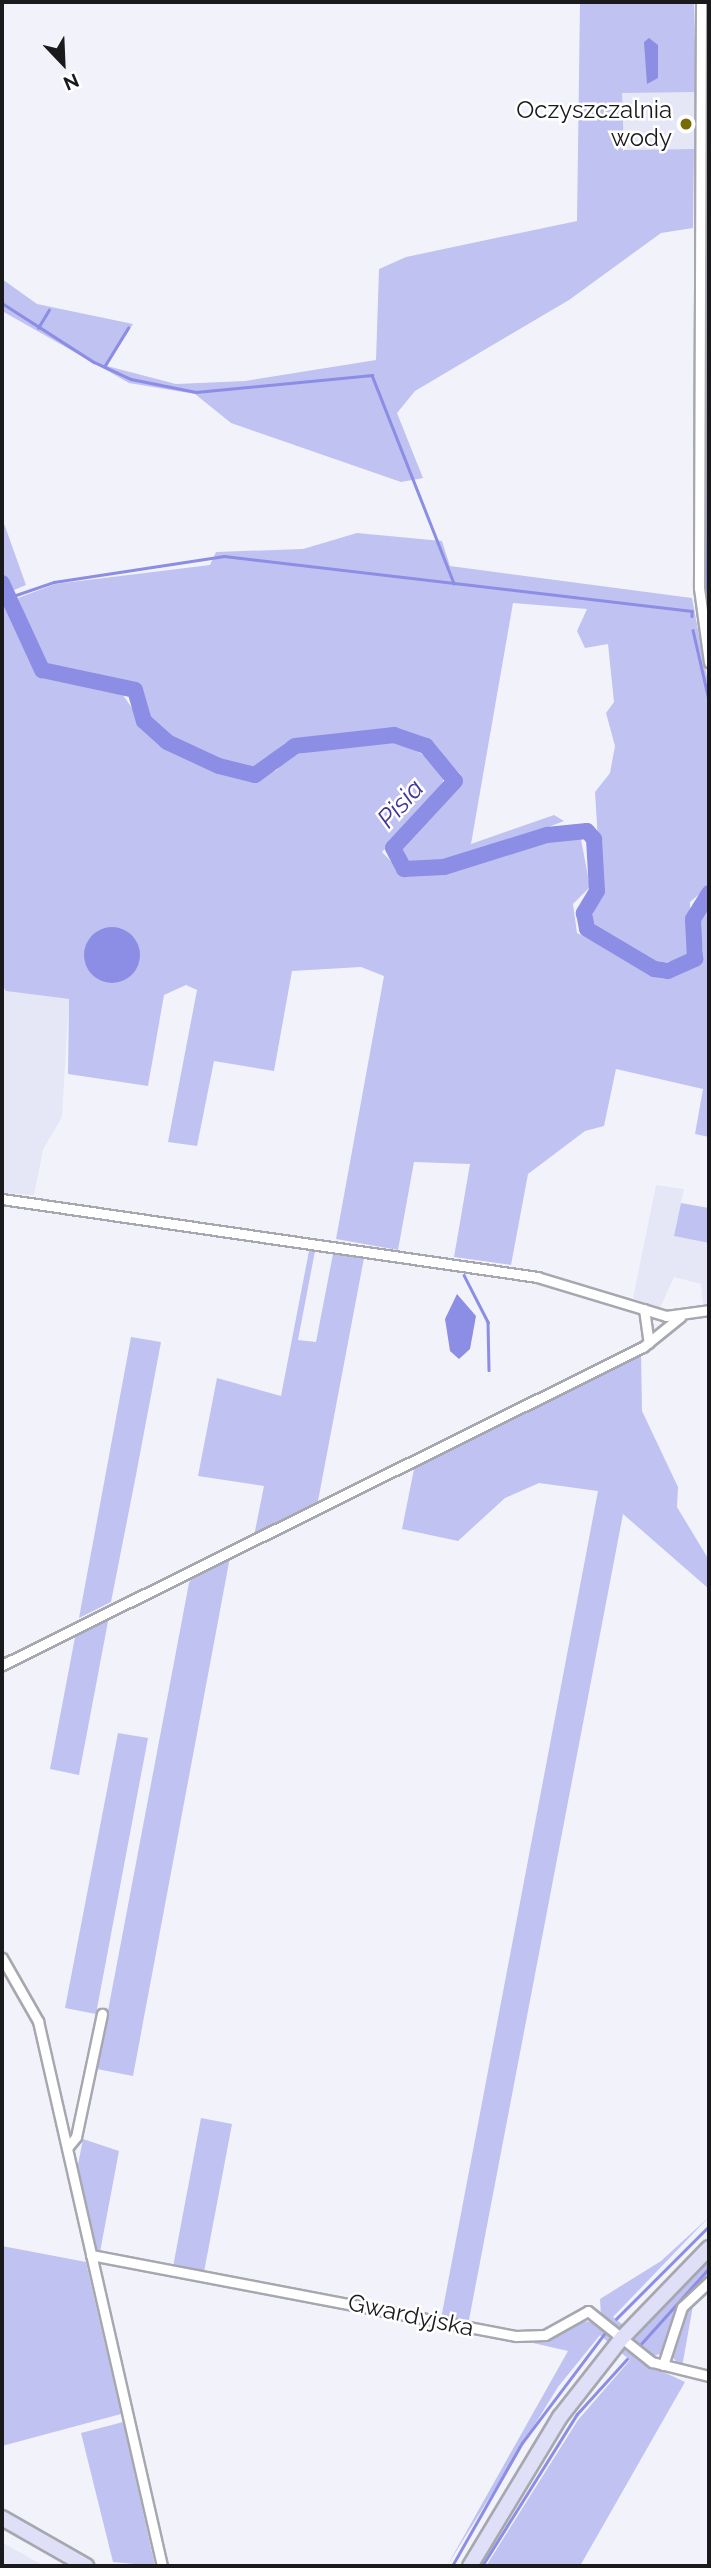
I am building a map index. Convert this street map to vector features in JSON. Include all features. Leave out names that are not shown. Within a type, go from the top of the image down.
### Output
[{"type":"main road","points":[[470,2566],[531,2460],[622,2338],[709,2248]]},
{"type":"main road","points":[[2,2518],[86,2566]]},
{"type":"street","points":[[701,2],[699,588],[709,662]]},
{"type":"street","points":[[2,1199],[548,1279],[680,1317]]},
{"type":"street","points":[[645,1309],[649,1343]]},
{"type":"street","points":[[2,1665],[649,1343],[680,1317],[709,1310]]},
{"type":"street","points":[[2,1958],[38,2021],[162,2566]]},
{"type":"street","points":[[67,2148],[76,2137],[102,2014]]},
{"type":"street","name":"Gwardyjska","points":[[91,2255],[516,2336],[545,2335],[588,2311],[663,2365],[709,2376]]},
{"type":"street","points":[[663,2365],[682,2307],[709,2282]]},
{"type":"shaded area","points":[[580,2],[694,2],[696,92],[622,93],[624,150],[694,149],[693,228],[661,233],[569,300],[415,391],[397,413],[423,478],[401,482],[231,423],[195,394],[129,383],[2,311],[2,279],[37,304],[133,324],[107,366],[176,384],[245,381],[376,360],[379,269],[406,257],[577,221]]},
{"type":"shaded area","points":[[622,92],[696,92],[694,149],[624,150]]},
{"type":"shaded area","points":[[2,518],[26,585],[14,590],[2,580]]},
{"type":"shaded area","points":[[357,533],[442,541],[450,566],[692,598],[709,688],[709,886],[690,902],[691,949],[684,958],[659,964],[606,936],[591,920],[601,889],[595,792],[610,773],[615,746],[606,713],[614,702],[608,644],[585,648],[577,631],[587,609],[513,603],[471,844],[554,815],[564,821],[495,848],[415,865],[405,862],[402,848],[458,788],[461,775],[438,750],[413,735],[388,731],[285,743],[255,767],[223,762],[165,735],[140,707],[140,688],[130,682],[54,669],[36,653],[18,598],[55,584],[210,565],[216,552],[303,549]]},
{"type":"shaded area","points":[[4,595],[41,677],[123,695],[153,739],[206,767],[257,779],[277,770],[285,756],[394,739],[429,758],[444,774],[442,789],[382,852],[406,877],[580,834],[590,887],[573,904],[577,933],[666,976],[697,965],[703,951],[697,919],[709,899],[709,1137],[695,1134],[703,1089],[616,1069],[604,1126],[585,1131],[528,1174],[511,1265],[454,1257],[470,1164],[414,1162],[398,1250],[336,1239],[384,976],[361,967],[292,971],[274,1071],[214,1061],[197,1146],[168,1142],[197,990],[186,985],[164,995],[148,1086],[68,1074],[69,999],[6,991],[2,985]]},
{"type":"shaded area","points":[[2,985],[7,991],[69,999],[62,1117],[43,1150],[34,1195],[2,1193]]},
{"type":"shaded area","points":[[656,1185],[684,1189],[674,1236],[709,1243],[709,1303],[703,1305],[701,1284],[674,1277],[660,1308],[633,1298]]},
{"type":"shaded area","points":[[681,1203],[709,1208],[709,1243],[674,1236]]},
{"type":"shaded area","points":[[309,1251],[315,1251],[298,1340],[316,1342],[333,1254],[364,1258],[318,1501],[254,1536],[264,1486],[198,1476],[217,1378],[281,1396]]},
{"type":"shaded area","points":[[131,1337],[161,1342],[111,1602],[79,1618]]},
{"type":"shaded area","points":[[641,1350],[642,1411],[678,1487],[677,1507],[709,1560],[709,1589],[623,1514],[468,2325],[441,2319],[598,1491],[539,1483],[505,1498],[458,1541],[402,1529],[415,1464]]},
{"type":"shaded area","points":[[230,1557],[133,2076],[97,2069],[189,1583],[195,1573]]},
{"type":"shaded area","points":[[109,1616],[79,1775],[50,1769],[76,1632]]},
{"type":"shaded area","points":[[118,1733],[148,1738],[96,2014],[65,2008]]},
{"type":"shaded area","points":[[201,2118],[232,2124],[204,2272],[173,2267]]},
{"type":"shaded area","points":[[83,2139],[119,2151],[100,2252],[93,2249],[76,2175]]},
{"type":"shaded area","points":[[709,2217],[613,2317],[623,2325],[618,2330],[601,2317],[600,2299],[661,2261]]},
{"type":"shaded area","points":[[2,2246],[86,2262],[121,2414],[2,2446]]},
{"type":"shaded area","points":[[709,2259],[709,2278],[678,2307],[663,2353],[650,2357],[633,2338]]},
{"type":"shaded area","points":[[694,2300],[682,2367],[670,2355],[680,2317]]},
{"type":"shaded area","points":[[580,2321],[595,2322],[613,2336],[608,2342],[600,2335],[558,2387],[447,2566],[568,2351],[533,2343]]},
{"type":"shaded area","points":[[625,2346],[644,2363],[685,2382],[580,2566],[486,2566],[578,2420],[630,2360],[620,2352]]},
{"type":"shaded area","points":[[123,2422],[155,2566],[113,2562],[81,2433]]},
{"type":"shaded area","points":[[2,2542],[44,2566],[2,2566]]},
{"type":"water","points":[[649,38],[658,45],[658,78],[647,84],[644,42]]},
{"type":"water","points":[[112,927],[127,932],[135,940],[140,955],[135,970],[127,978],[112,983],[97,978],[89,970],[84,955],[89,940],[97,932]]},
{"type":"water","points":[[457,1294],[476,1316],[470,1349],[459,1359],[450,1351],[445,1319]]},
{"type":"waterway","points":[[706,607],[709,2]]},
{"type":"waterway","points":[[2,303],[94,362],[131,379],[196,392],[372,375],[454,583]]},
{"type":"waterway","points":[[38,328],[49,310]]},
{"type":"waterway","points":[[104,367],[128,328]]},
{"type":"waterway","points":[[13,596],[54,582],[224,556],[692,611],[692,616]]},
{"type":"waterway","name":"Pisia","points":[[2,583],[42,670],[135,690],[144,721],[167,742],[219,766],[255,775],[295,746],[394,735],[426,746],[455,781],[393,848],[404,869],[444,867],[547,835],[587,831],[594,839],[597,891],[584,913],[587,929],[654,969],[668,971],[695,959],[693,919],[709,893]]},
{"type":"waterway","points":[[693,630],[709,700]]},
{"type":"waterway","points":[[464,1275],[488,1322],[489,1370]]},
{"type":"waterway","points":[[616,2319],[709,2226]]},
{"type":"waterway","points":[[640,2345],[709,2268]]},
{"type":"waterway","points":[[452,2566],[522,2443],[604,2334]]},
{"type":"waterway","points":[[482,2566],[577,2414],[627,2359]]},
{"type":"place","name":"Oczyszczalnia wody","points":[[686,124]]}]
